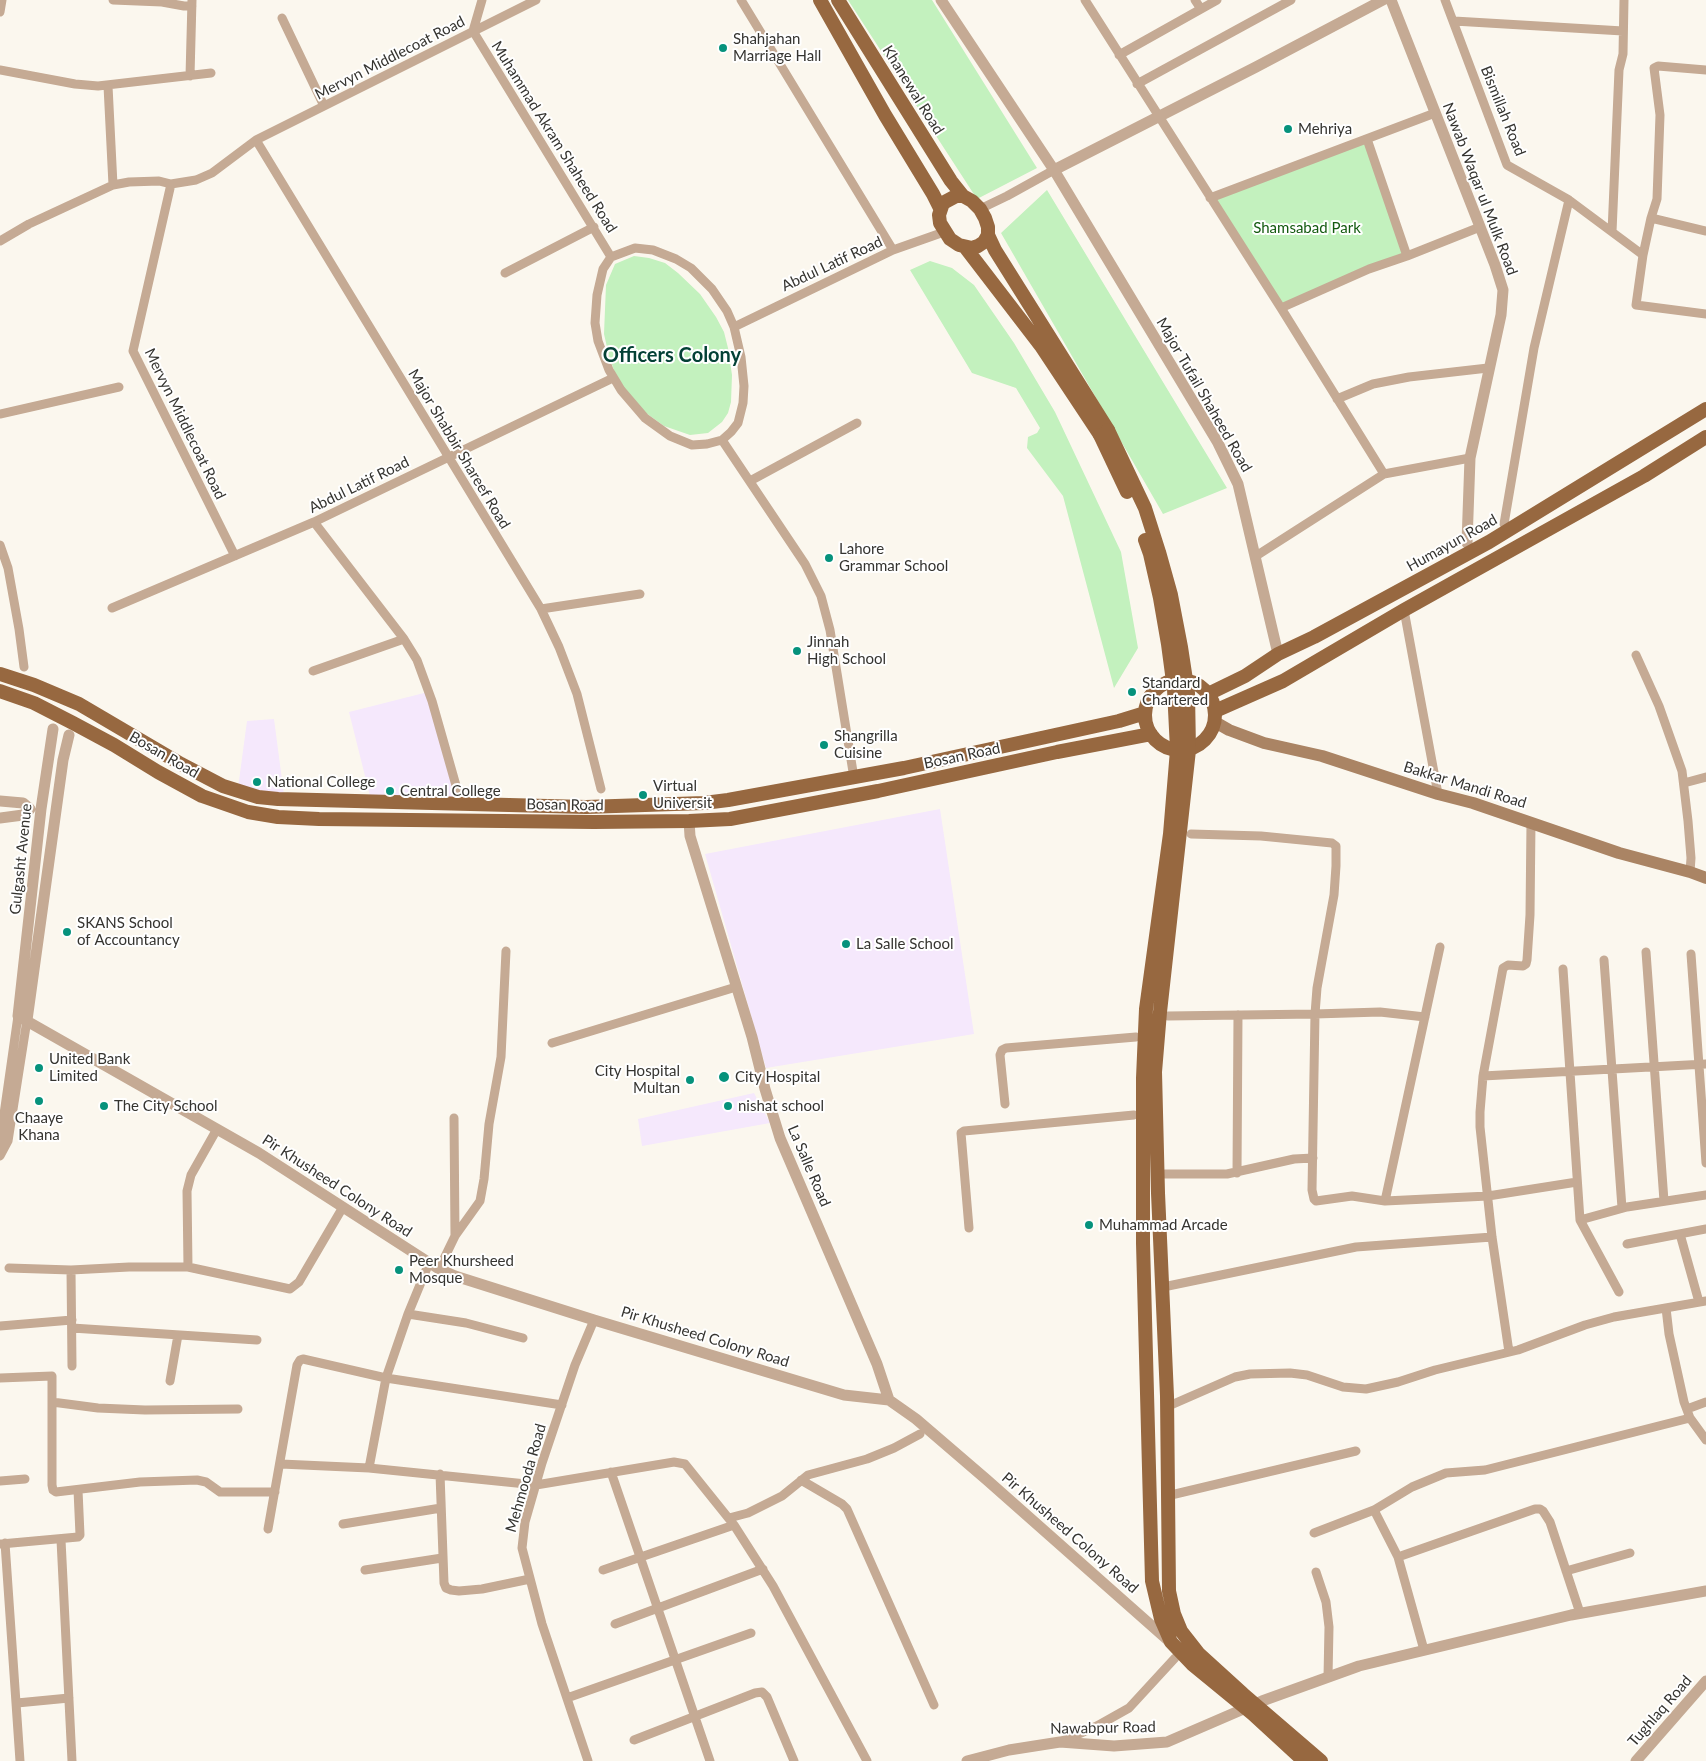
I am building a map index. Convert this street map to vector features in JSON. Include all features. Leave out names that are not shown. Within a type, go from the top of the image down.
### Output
[{"type":"main road","points":[[820,0],[940,208]]},
{"type":"main road","name":"Khanewal Road","points":[[838,0],[951,181],[963,196]]},
{"type":"main road","points":[[885,115],[903,104]]},
{"type":"main road","points":[[1304,1761],[1253,1714],[1192,1664],[1178,1655],[1161,1618],[1152,1581],[1143,1243],[1143,1078],[1146,1009],[1174,806],[1178,750],[1174,689],[1166,635],[1150,554],[1135,510],[1104,433],[1041,346],[965,247],[950,239],[944,232],[940,223],[940,208],[949,198],[963,196],[980,209],[988,226],[988,235],[995,250],[1104,433],[1144,508],[1160,552],[1171,595],[1188,693],[1189,750],[1155,1072],[1167,1396],[1169,1591],[1174,1614],[1181,1631],[1199,1654],[1321,1761]]},
{"type":"main road","points":[[965,247],[978,246],[984,242],[988,235]]},
{"type":"main road","name":"Humayun Road","points":[[1208,694],[1245,676],[1278,654],[1314,637],[1489,542],[1706,409]]},
{"type":"main road","points":[[1215,716],[1282,681],[1635,480],[1706,437]]},
{"type":"main road","points":[[1278,654],[1317,628],[1467,543],[1504,524],[1544,509]]},
{"type":"main road","name":"Bosan Road","points":[[0,674],[34,685],[79,704],[181,764],[223,786],[258,797],[278,799],[586,807],[712,802],[854,778],[1119,721],[1145,712]]},
{"type":"main road","points":[[1174,680],[1185,680],[1195,683],[1208,694],[1215,716],[1212,730],[1200,744],[1181,750],[1171,749],[1162,745],[1151,734],[1146,724],[1145,712],[1148,701],[1155,690],[1164,683],[1174,680]]},
{"type":"main road","name":"Bosan Road","points":[[0,691],[34,703],[73,723],[202,796],[248,812],[278,817],[319,819],[688,821],[730,819],[832,800],[1056,752],[1151,734]]},
{"type":"main road","name":"Bakkar Mandi Road","points":[[1215,716],[1229,730],[1264,743],[1322,756],[1438,794],[1473,802],[1619,853],[1706,878]]},
{"type":"street","points":[[0,12],[2,0]]},
{"type":"street","points":[[113,0],[162,2],[184,6],[192,3],[190,76]]},
{"type":"street","points":[[473,31],[482,0]]},
{"type":"street","name":"Mervyn Middlecoat Road","points":[[113,184],[159,181],[171,184],[196,180],[212,173],[256,140],[536,0]]},
{"type":"street","points":[[741,0],[893,250]]},
{"type":"street","name":"Major Tufail Shaheed Road","points":[[941,0],[1054,170],[1218,443],[1238,484],[1278,654]]},
{"type":"street","points":[[1085,0],[1384,474]]},
{"type":"street","points":[[1195,0],[1201,9]]},
{"type":"street","points":[[1119,55],[1217,0]]},
{"type":"street","points":[[1137,84],[1291,0]]},
{"type":"street","points":[[980,209],[1383,0]]},
{"type":"street","name":"Nawab Waqar ul Mulk Road","points":[[1391,0],[1503,290],[1501,315],[1470,458],[1467,543]]},
{"type":"street","name":"Bismillah Road","points":[[1446,0],[1507,166],[1568,200],[1643,256]]},
{"type":"street","points":[[1612,232],[1619,70],[1623,54],[1624,0]]},
{"type":"street","points":[[282,18],[324,106]]},
{"type":"street","points":[[1454,21],[1623,30]]},
{"type":"street","name":"Muhammad Akram Shaheed Road","points":[[473,31],[611,257]]},
{"type":"street","points":[[1706,70],[1658,66],[1654,68],[1660,115],[1657,199],[1643,256],[1636,305],[1706,314]]},
{"type":"street","points":[[0,70],[75,84],[108,86],[211,73]]},
{"type":"street","points":[[0,241],[29,224],[113,184],[108,86]]},
{"type":"street","points":[[1210,198],[1435,113]]},
{"type":"street","points":[[1367,139],[1408,256]]},
{"type":"street","name":"Major Shabbir Shareef Road","points":[[256,140],[541,609],[559,647],[577,694],[601,789]]},
{"type":"street","name":"Mervyn Middlecoat Road","points":[[171,184],[133,351],[235,556]]},
{"type":"street","points":[[1504,524],[1534,348],[1568,200]]},
{"type":"street","points":[[1651,218],[1706,231]]},
{"type":"street","points":[[505,272],[594,227]]},
{"type":"street","points":[[1281,308],[1369,269],[1408,256],[1480,227]]},
{"type":"street","name":"Abdul Latif Road","points":[[734,327],[893,250],[944,232]]},
{"type":"street","points":[[643,248],[676,259],[691,268],[712,289],[727,311],[740,349],[743,370],[742,403],[738,423],[722,440],[692,445],[670,436],[645,418],[613,378],[603,354],[595,323],[595,307],[603,269],[611,257],[623,251],[643,248]]},
{"type":"street","points":[[1337,399],[1373,384],[1409,377],[1488,368]]},
{"type":"street","name":"Abdul Latif Road","points":[[112,608],[314,522],[613,378]]},
{"type":"street","points":[[0,414],[119,387]]},
{"type":"street","points":[[750,481],[858,423]]},
{"type":"street","points":[[722,440],[805,564],[821,596],[830,630],[854,778]]},
{"type":"street","points":[[1256,556],[1384,474],[1470,458]]},
{"type":"street","points":[[314,522],[404,639],[417,660],[426,682],[457,789]]},
{"type":"street","points":[[0,545],[8,568],[24,667]]},
{"type":"street","points":[[541,609],[640,594]]},
{"type":"street","points":[[1404,610],[1438,794]]},
{"type":"street","points":[[313,671],[404,639]]},
{"type":"street","points":[[1636,654],[1659,706],[1677,755],[1684,783],[1691,858],[1690,872]]},
{"type":"street","name":"Gulgasht Avenue","points":[[23,1018],[36,809],[53,728]]},
{"type":"street","name":"Gulgasht Avenue","points":[[0,1142],[23,1018],[69,735]]},
{"type":"street","points":[[1684,783],[1706,777]]},
{"type":"street","name":"Gulgasht Avenue","points":[[0,801],[23,803],[36,809]]},
{"type":"street","points":[[36,809],[56,809]]},
{"type":"street","name":"Gulgasht Avenue","points":[[0,818],[23,815],[36,809]]},
{"type":"street","name":"La Salle Road","points":[[688,821],[690,836],[780,1138],[877,1364],[889,1400]]},
{"type":"street","points":[[1508,1352],[1492,1238],[1480,1127],[1483,1076],[1503,968],[1508,965],[1524,966],[1527,960],[1530,915],[1531,823]]},
{"type":"street","points":[[1190,834],[1261,836],[1332,843],[1336,846],[1334,895],[1314,1014],[1313,1195],[1316,1200],[1352,1196],[1385,1201],[1488,1196],[1577,1182]]},
{"type":"street","points":[[1385,1201],[1440,947]]},
{"type":"street","points":[[369,1468],[386,1378],[408,1314],[434,1266],[480,1201],[489,1124],[501,1057],[506,950]]},
{"type":"street","points":[[1646,952],[1664,1201]]},
{"type":"street","points":[[1691,954],[1702,1065],[1706,1162]]},
{"type":"street","points":[[1604,960],[1622,1208]]},
{"type":"street","points":[[1563,969],[1580,1220],[1619,1292]]},
{"type":"street","points":[[552,1043],[736,987]]},
{"type":"street","points":[[1168,1016],[1380,1012],[1425,1017]]},
{"type":"street","points":[[1237,1173],[1238,1015]]},
{"type":"street","points":[[0,1156],[8,1141],[23,1018]]},
{"type":"street","name":"Pir Khusheed Colony Road","points":[[23,1018],[259,1153],[434,1266],[455,1276],[844,1395],[889,1400],[916,1419],[1178,1655]]},
{"type":"street","points":[[1005,1104],[1000,1055],[1002,1050],[1006,1048],[1136,1037]]},
{"type":"street","points":[[1483,1076],[1702,1065]]},
{"type":"street","points":[[969,1228],[960,1133],[964,1131],[1134,1115]]},
{"type":"street","points":[[454,1118],[456,1236]]},
{"type":"street","points":[[188,1267],[187,1191],[191,1175],[217,1129]]},
{"type":"street","points":[[1165,1174],[1237,1173],[1294,1159],[1313,1158]]},
{"type":"street","points":[[1580,1220],[1622,1208],[1706,1195]]},
{"type":"street","points":[[9,1268],[71,1270],[129,1267],[188,1267],[290,1289],[299,1282],[343,1207]]},
{"type":"street","points":[[1627,1244],[1706,1229]]},
{"type":"street","points":[[1171,1404],[1235,1377],[1250,1374],[1290,1373],[1307,1375],[1343,1387],[1366,1389],[1508,1352],[1614,1317],[1702,1302],[1680,1234]]},
{"type":"street","points":[[1168,1286],[1356,1247],[1492,1238]]},
{"type":"street","points":[[71,1270],[72,1366]]},
{"type":"street","points":[[1666,1308],[1677,1375],[1687,1409],[1690,1418],[1706,1440]]},
{"type":"street","points":[[408,1314],[466,1323],[523,1338]]},
{"type":"street","name":"Mehmooda Road","points":[[588,1761],[542,1624],[522,1548],[525,1522],[536,1485],[575,1365],[594,1320]]},
{"type":"street","points":[[0,1326],[72,1324],[178,1335],[257,1340]]},
{"type":"street","points":[[170,1381],[178,1335]]},
{"type":"street","points":[[268,1529],[297,1365],[300,1360],[303,1359],[386,1378],[562,1405]]},
{"type":"street","points":[[0,1378],[51,1375],[52,1377],[53,1490],[56,1492],[140,1482],[197,1480],[206,1482],[220,1492],[275,1492]]},
{"type":"street","points":[[52,1402],[98,1408],[145,1410],[238,1409]]},
{"type":"street","points":[[1687,1409],[1706,1402]]},
{"type":"street","points":[[1314,1534],[1374,1510],[1412,1487],[1446,1474],[1485,1470],[1690,1418]]},
{"type":"street","points":[[603,1570],[732,1521],[774,1501],[793,1489],[808,1475],[876,1456],[920,1434]]},
{"type":"street","points":[[1171,1495],[1356,1451]]},
{"type":"street","points":[[280,1464],[369,1468],[536,1485],[674,1462],[685,1464],[732,1521],[763,1569],[867,1761]]},
{"type":"street","points":[[611,1472],[710,1761]]},
{"type":"street","points":[[440,1474],[444,1583],[451,1590],[482,1589],[530,1579]]},
{"type":"street","points":[[0,1481],[25,1479]]},
{"type":"street","points":[[801,1480],[842,1504],[847,1509],[934,1704]]},
{"type":"street","points":[[20,1761],[17,1703],[3,1543],[74,1539],[80,1535],[78,1490]]},
{"type":"street","points":[[343,1524],[441,1508]]},
{"type":"street","points":[[1398,1557],[1535,1509],[1540,1509],[1550,1522],[1580,1613]]},
{"type":"street","points":[[1374,1510],[1398,1557],[1424,1650]]},
{"type":"street","points":[[61,1540],[72,1761]]},
{"type":"street","points":[[1566,1572],[1630,1553]]},
{"type":"street","points":[[365,1570],[442,1558]]},
{"type":"street","points":[[615,1624],[763,1569]]},
{"type":"street","points":[[1316,1572],[1326,1602],[1329,1627],[1328,1677]]},
{"type":"street","name":"Nawabpur Road","points":[[967,1761],[993,1758],[1060,1742],[1114,1746],[1167,1742],[1236,1712],[1359,1666],[1580,1613],[1706,1591]]},
{"type":"street","points":[[567,1698],[751,1633]]},
{"type":"street","points":[[1060,1742],[1097,1726],[1129,1708],[1178,1655]]},
{"type":"street","name":"Tughlaq Road","points":[[1636,1761],[1706,1682]]},
{"type":"street","points":[[634,1740],[762,1692],[767,1697],[794,1761]]},
{"type":"street","points":[[17,1703],[69,1698]]},
{"type":"shaded area","points":[[428,692],[457,801],[372,804],[349,712]]},
{"type":"shaded area","points":[[274,719],[284,795],[238,788],[247,721]]},
{"type":"shaded area","name":"La Salle School","points":[[940,809],[974,1034],[766,1068],[705,854]]},
{"type":"shaded area","name":"nishat school","points":[[754,1093],[770,1123],[642,1146],[638,1119]]},
{"type":"green space","points":[[848,0],[932,0],[1037,168],[977,199]]},
{"type":"green space","name":"Shamsabad Park","points":[[1366,142],[1403,254],[1282,306],[1213,199]]},
{"type":"green space","points":[[1047,190],[1227,488],[1163,514],[1001,233]]},
{"type":"green space","points":[[634,256],[665,263],[678,273],[700,294],[724,332],[732,375],[731,402],[728,413],[722,422],[708,433],[690,435],[664,426],[646,413],[626,391],[615,373],[604,334],[606,285],[615,264]]},
{"type":"green space","points":[[930,261],[952,268],[974,285],[1014,343],[1055,412],[1121,552],[1138,648],[1114,688],[1063,496],[1027,448],[1028,437],[1037,433],[1040,428],[1016,388],[972,373],[910,270]]},
{"type":"place","name":"Shahjahan Marriage Hall","points":[[723,48]]},
{"type":"place","name":"Mehriya","points":[[1288,129]]},
{"type":"place","name":"Lahore Grammar School","points":[[829,558]]},
{"type":"place","name":"Jinnah High School","points":[[797,651]]},
{"type":"place","name":"Standard Chartered","points":[[1132,692]]},
{"type":"place","name":"Shangrilla Cuisine","points":[[824,745]]},
{"type":"place","name":"National College","points":[[257,782]]},
{"type":"place","name":"Central College","points":[[390,791]]},
{"type":"place","name":"Virtual Universit","points":[[643,795]]},
{"type":"place","name":"SKANS School of Accountancy","points":[[67,932]]},
{"type":"place","name":"La Salle School","points":[[846,944]]},
{"type":"place","name":"United Bank Limited","points":[[39,1068]]},
{"type":"place","name":"City Hospital","points":[[724,1077]]},
{"type":"place","name":"City Hospital Multan","points":[[690,1080]]},
{"type":"place","name":"Chaaye Khana","points":[[39,1101]]},
{"type":"place","name":"The City School","points":[[104,1106]]},
{"type":"place","name":"nishat school","points":[[728,1106]]},
{"type":"place","name":"Muhammad Arcade","points":[[1089,1225]]},
{"type":"place","name":"Peer Khursheed Mosque","points":[[399,1270]]},
{"type":"district","name":"Officers Colony","points":[[672,356]]}]
